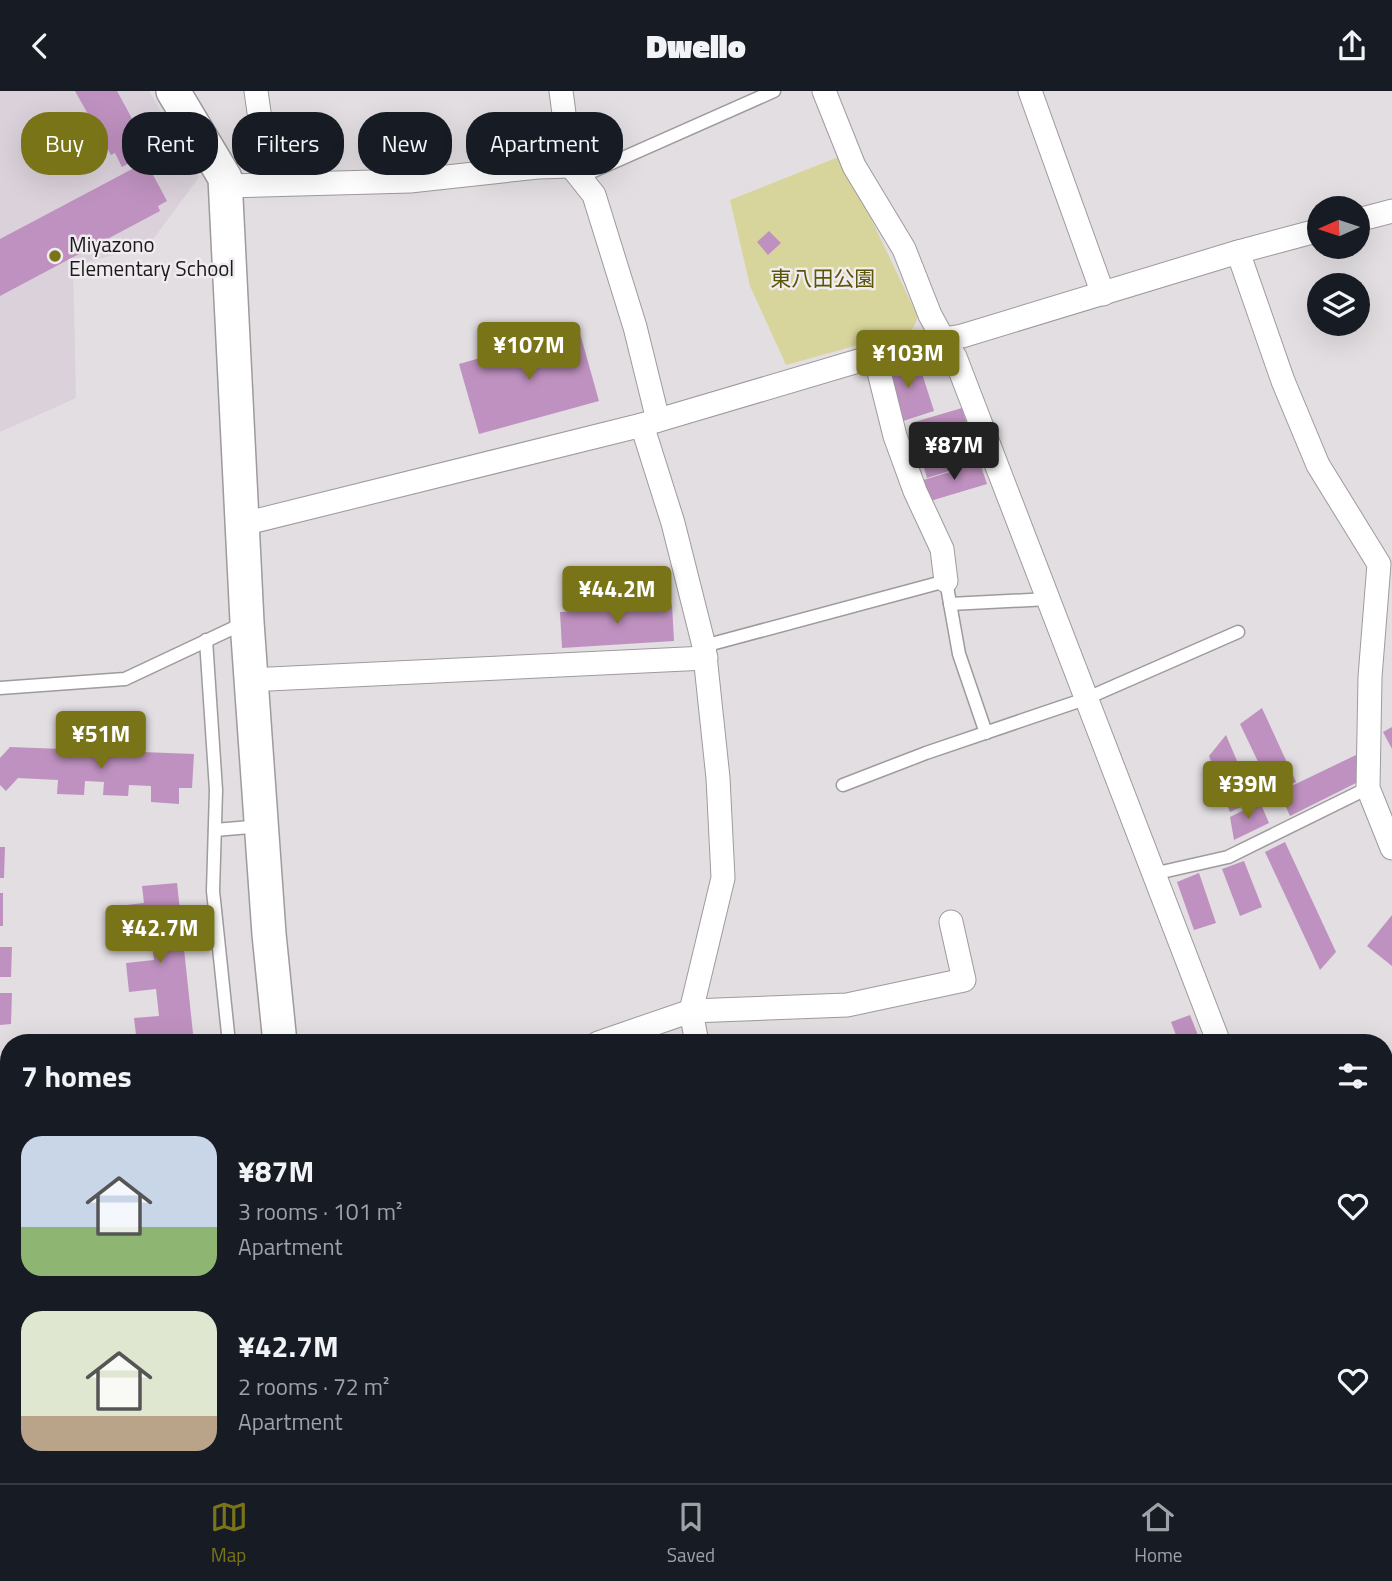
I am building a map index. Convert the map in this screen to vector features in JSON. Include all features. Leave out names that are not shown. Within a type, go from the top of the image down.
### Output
[{"type":"street","points":[[173,91],[225,177],[247,622],[269,934],[279,1034]]},
{"type":"street","points":[[256,91],[269,183]]},
{"type":"street","points":[[561,91],[565,112]]},
{"type":"street","points":[[824,91],[854,166],[904,249],[943,339],[955,357],[1215,1034]]},
{"type":"street","points":[[1030,91],[1103,294]]},
{"type":"street","points":[[225,186],[410,181],[510,175]]},
{"type":"street","points":[[579,175],[594,195],[635,327],[650,423],[705,652],[718,778],[723,878],[691,1010],[695,1034]]},
{"type":"street","points":[[1370,217],[1392,211]]},
{"type":"street","points":[[243,524],[650,423],[875,356],[962,336],[1307,233]]},
{"type":"street","points":[[1238,252],[1283,381],[1318,465],[1379,564],[1384,616],[1370,677],[1368,788],[1392,848]]},
{"type":"street","points":[[875,356],[895,436],[915,491],[942,549],[946,581]]},
{"type":"street","points":[[251,680],[705,652]]},
{"type":"street","points":[[623,1034],[691,1010],[847,1005],[964,980],[951,922]]},
{"type":"lane","points":[[623,152],[775,91]]},
{"type":"lane","points":[[705,652],[946,581],[959,654],[986,733]]},
{"type":"lane","points":[[950,604],[1049,599]]},
{"type":"lane","points":[[0,688],[125,679],[247,622]]},
{"type":"lane","points":[[843,785],[1085,699],[1238,632]]},
{"type":"lane","points":[[206,640],[216,790],[213,891],[228,1034]]},
{"type":"lane","points":[[1153,874],[1228,857],[1368,788]]},
{"type":"lane","points":[[215,830],[261,826]]},
{"type":"shaded area","name":"Miyazono Elementary School","points":[[0,91],[149,91],[161,112],[122,112],[122,175],[199,177],[148,246],[73,266],[76,398],[0,432]]},
{"type":"green space","name":"東八田公園","points":[[841,156],[918,317],[912,330],[786,365],[750,286],[730,200]]},
{"type":"building","points":[[75,91],[117,91],[128,112],[122,112],[122,167],[115,153],[111,155],[108,150],[108,112],[87,112]]},
{"type":"building","points":[[122,174],[153,175],[167,201],[158,206],[160,211],[0,296],[0,239]]},
{"type":"building","points":[[769,231],[781,243],[768,255],[757,242]]},
{"type":"building","points":[[579,330],[599,401],[479,434],[459,364]]},
{"type":"building","points":[[917,358],[934,411],[900,422],[883,368]]},
{"type":"building","points":[[962,408],[978,462],[927,478],[911,423]]},
{"type":"building","points":[[980,463],[987,484],[927,502],[920,481]]},
{"type":"building","points":[[672,605],[674,641],[562,648],[560,612]]},
{"type":"building","points":[[1262,708],[1296,782],[1273,793],[1240,724]]},
{"type":"building","points":[[1392,727],[1392,749],[1383,732]]},
{"type":"building","points":[[1226,735],[1254,801],[1230,812],[1209,756]]},
{"type":"building","points":[[10,747],[194,754],[192,788],[179,788],[179,804],[151,802],[151,786],[129,785],[128,796],[103,795],[104,782],[85,781],[84,795],[57,794],[58,780],[18,778],[6,791],[0,785],[0,758]]},
{"type":"building","points":[[1356,755],[1356,783],[1290,816],[1279,792]]},
{"type":"building","points":[[1260,802],[1269,823],[1234,840],[1230,817]]},
{"type":"building","points":[[1285,842],[1336,952],[1320,970],[1265,852]]},
{"type":"building","points":[[0,847],[5,847],[4,878],[0,878]]},
{"type":"building","points":[[1244,861],[1262,907],[1240,916],[1222,869]]},
{"type":"building","points":[[1199,873],[1216,923],[1194,930],[1177,882]]},
{"type":"building","points":[[177,883],[193,1034],[136,1034],[134,1018],[159,1016],[156,989],[129,992],[126,963],[154,960],[151,935],[121,938],[118,906],[144,903],[142,886]]},
{"type":"building","points":[[0,893],[3,893],[3,926],[0,926]]},
{"type":"building","points":[[1392,915],[1392,966],[1367,946]]},
{"type":"building","points":[[0,947],[12,947],[11,977],[0,977]]},
{"type":"building","points":[[0,993],[12,993],[11,1024],[0,1025]]},
{"type":"building","points":[[1190,1015],[1197,1034],[1176,1034],[1171,1022]]},
{"type":"place","name":"Miyazono Elementary School","points":[[55,256]]}]
